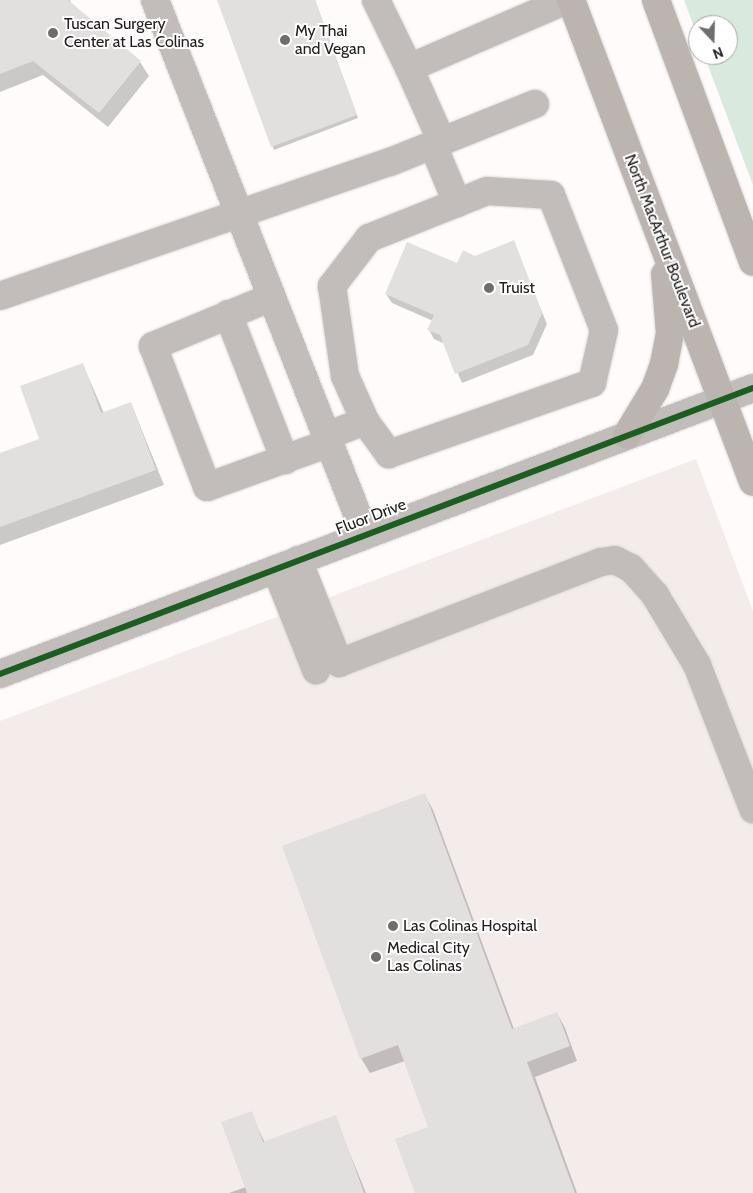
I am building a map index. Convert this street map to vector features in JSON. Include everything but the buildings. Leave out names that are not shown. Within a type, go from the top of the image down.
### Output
[{"type":"main road","name":"North MacArthur Boulevard","points":[[571,0],[753,482]]},
{"type":"main road","points":[[656,0],[753,262]]},
{"type":"main road","points":[[627,435],[655,389],[664,364],[670,333],[662,242]]},
{"type":"street","points":[[155,0],[364,534]]},
{"type":"street","points":[[376,0],[409,68],[457,203]]},
{"type":"street","points":[[409,68],[567,0]]},
{"type":"street","points":[[0,296],[437,143],[535,104]]},
{"type":"street","points":[[487,191],[551,195],[604,330],[592,383],[389,454],[365,422],[345,376],[332,286],[369,238],[487,191]]},
{"type":"street","points":[[272,297],[153,346],[207,486],[285,460],[365,422]]},
{"type":"street","points":[[228,314],[285,460]]},
{"type":"street","name":"Fluor Drive","points":[[0,674],[722,398],[753,388]]},
{"type":"street","points":[[287,564],[327,666],[601,562],[615,560],[631,568],[655,595],[697,665],[753,809]]},
{"type":"shaded area","name":"Medical City Las Colinas","points":[[696,459],[753,611],[753,1193],[0,1193],[0,721]]},
{"type":"green space","points":[[684,0],[753,0],[753,185],[708,65],[738,65],[738,15],[690,15]]},
{"type":"cycle path","points":[[0,674],[753,388]]},
{"type":"place","name":"Tuscan Surgery Center at Las Colinas","points":[[53,33]]},
{"type":"place","name":"My Thai and Vegan","points":[[285,40]]},
{"type":"place","name":"Truist","points":[[489,288]]},
{"type":"place","name":"Las Colinas Hospital","points":[[393,926]]},
{"type":"place","name":"Medical City Las Colinas","points":[[376,957]]}]
